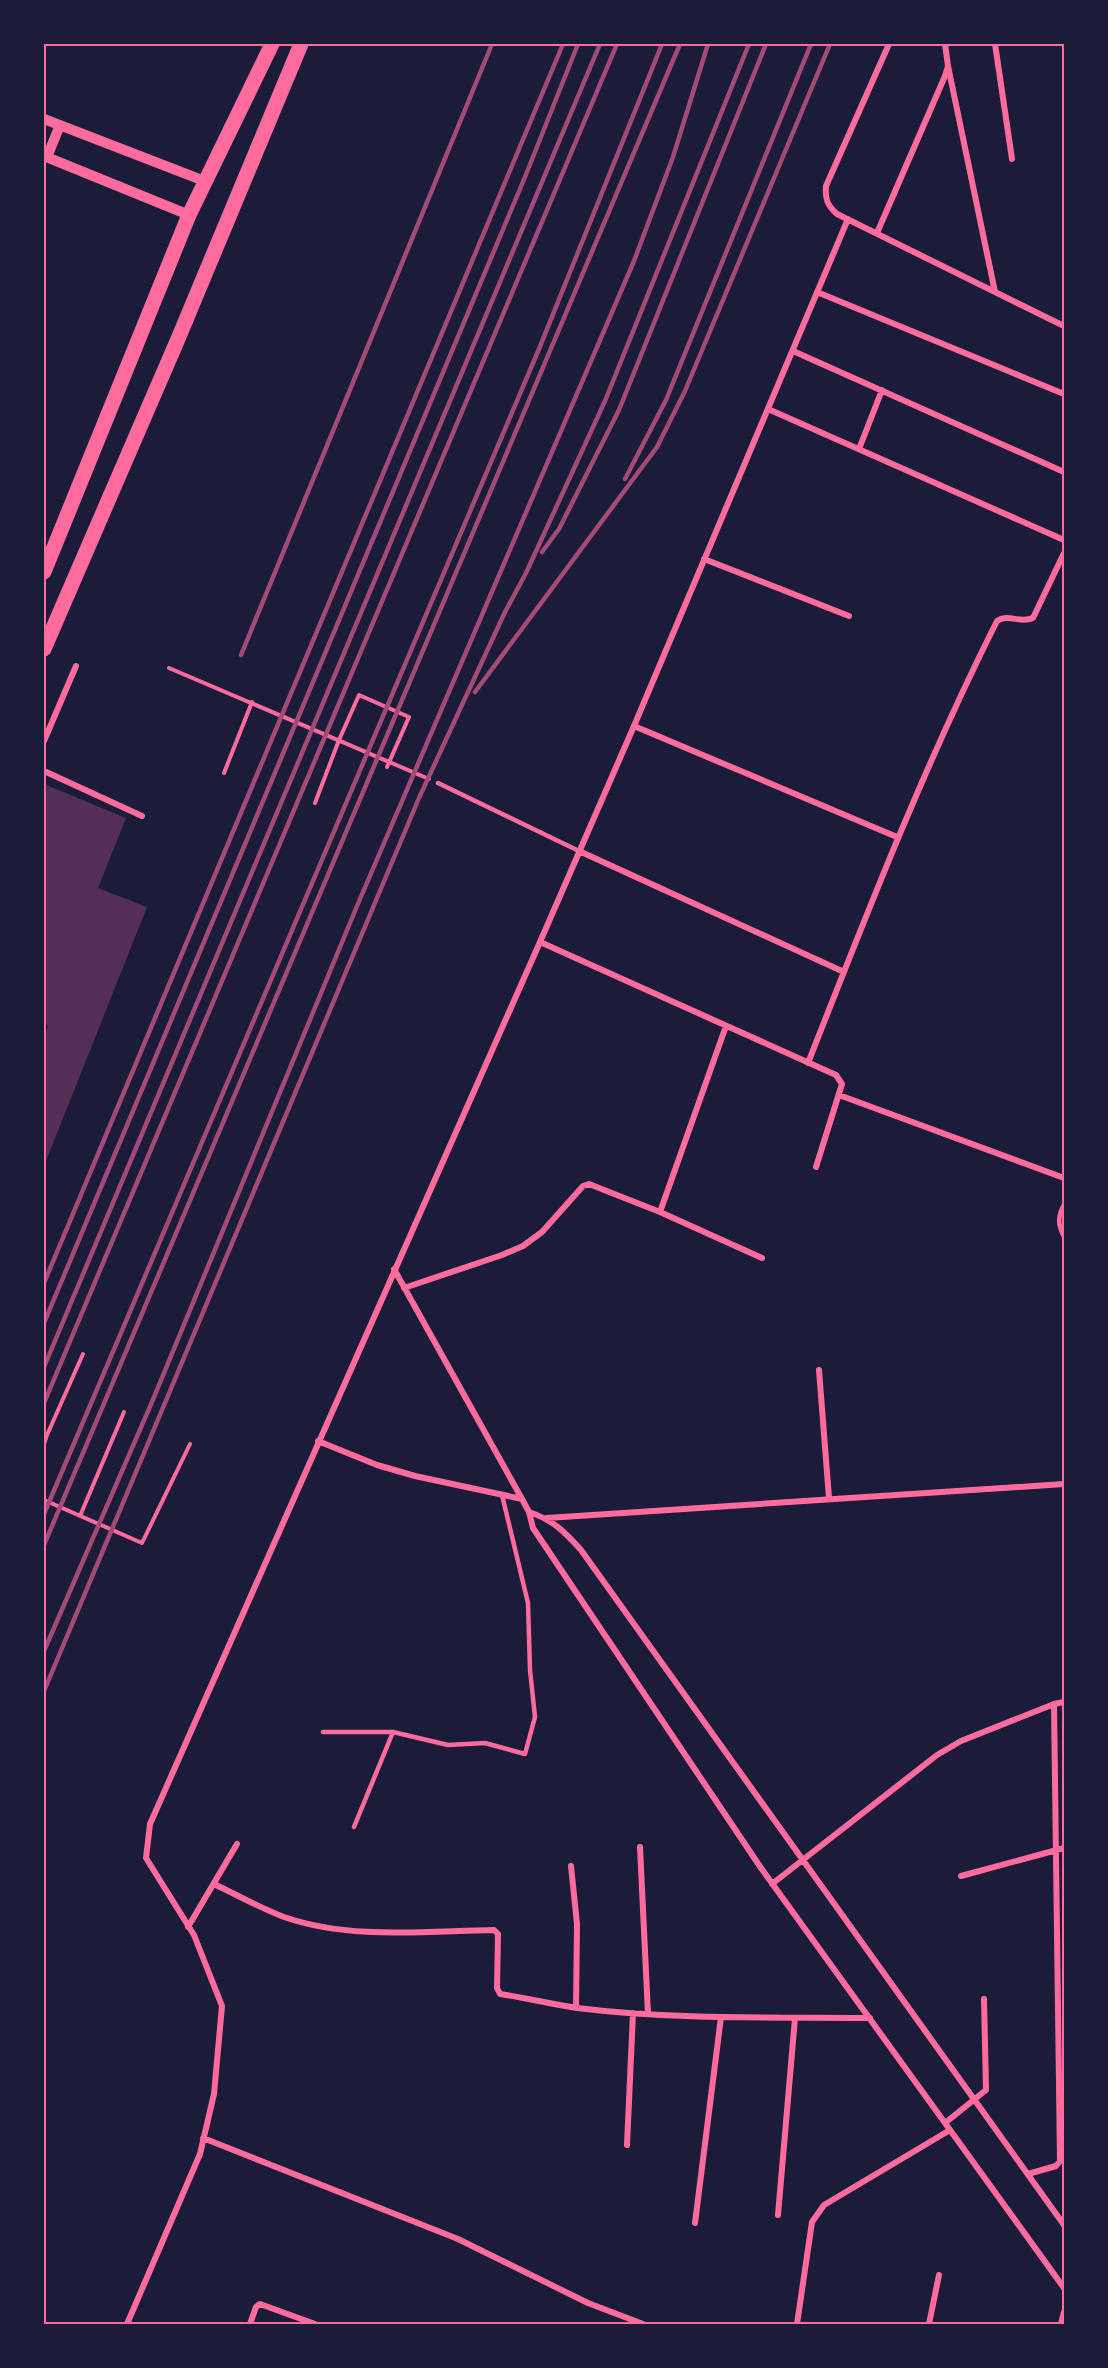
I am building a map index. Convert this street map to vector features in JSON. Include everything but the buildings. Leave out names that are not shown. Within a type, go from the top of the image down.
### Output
[{"type":"main road","points":[[44,570],[189,215],[272,44]]},
{"type":"main road","points":[[44,649],[47,629],[178,339],[302,44]]},
{"type":"street","points":[[890,44],[826,186],[825,196],[828,205],[837,214],[1065,326]]},
{"type":"street","points":[[945,44],[995,292]]},
{"type":"street","points":[[995,44],[1012,159]]},
{"type":"street","points":[[877,234],[948,66]]},
{"type":"street","points":[[44,119],[207,182]]},
{"type":"street","points":[[60,125],[45,156],[189,215]]},
{"type":"street","points":[[126,2325],[200,2154],[214,2094],[222,2006],[188,1927],[146,1858],[150,1824],[634,726],[848,219]]},
{"type":"street","points":[[817,292],[1065,394]]},
{"type":"street","points":[[793,351],[1065,472]]},
{"type":"street","points":[[860,449],[882,390]]},
{"type":"street","points":[[768,409],[1065,540]]},
{"type":"street","points":[[808,1063],[897,837],[957,701],[996,621],[1004,617],[1024,621],[1033,618],[1065,553]]},
{"type":"street","points":[[704,559],[849,616]]},
{"type":"street","points":[[44,741],[76,666]]},
{"type":"street","points":[[634,726],[897,837]]},
{"type":"street","points":[[44,771],[142,816]]},
{"type":"street","points":[[579,851],[844,972]]},
{"type":"street","points":[[540,942],[836,1075],[842,1084],[816,1167]]},
{"type":"street","points":[[660,1212],[726,1026]]},
{"type":"street","points":[[839,1095],[1065,1178]]},
{"type":"street","points":[[404,1288],[523,1246],[542,1232],[583,1186],[589,1184],[660,1212],[762,1258]]},
{"type":"street","points":[[394,1269],[529,1512],[533,1528],[772,1884],[1065,2288]]},
{"type":"street","points":[[819,1370],[829,1498]]},
{"type":"street","points":[[318,1441],[377,1465],[415,1476],[522,1499]]},
{"type":"street","points":[[547,1518],[1065,1484]]},
{"type":"street","points":[[529,1512],[547,1518],[563,1530],[586,1556],[1065,2225]]},
{"type":"street","points":[[772,1884],[937,1755],[961,1741],[1054,1704],[1065,1702]]},
{"type":"street","points":[[1028,2174],[1056,2166],[1060,2162],[1054,1850],[1054,1704]]},
{"type":"street","points":[[188,1927],[237,1844]]},
{"type":"street","points":[[640,1847],[648,2014]]},
{"type":"street","points":[[961,1876],[1065,1848]]},
{"type":"street","points":[[571,1866],[577,1924],[576,2007]]},
{"type":"street","points":[[213,1884],[284,1917],[326,1927],[375,1932],[494,1930],[498,1934],[497,1988],[501,1994],[576,2007],[648,2014],[870,2018]]},
{"type":"street","points":[[945,2123],[984,2093],[987,2087],[984,1999]]},
{"type":"street","points":[[627,2145],[633,2013]]},
{"type":"street","points":[[695,2223],[721,2017]]},
{"type":"street","points":[[778,2215],[795,2018]]},
{"type":"street","points":[[797,2325],[812,2222],[816,2213],[824,2205],[950,2130]]},
{"type":"street","points":[[203,2138],[458,2239],[588,2303],[643,2325]]},
{"type":"street","points":[[929,2325],[939,2275]]},
{"type":"street","points":[[250,2325],[256,2307],[260,2304],[315,2325]]},
{"type":"street","points":[[1061,2325],[1065,2312]]},
{"type":"lane","points":[[438,783],[579,851]]},
{"type":"lane","points":[[1065,1205],[1059,1215],[1059,1226],[1065,1237]]},
{"type":"lane","points":[[322,1732],[393,1732],[448,1745],[480,1742],[522,1755],[526,1752],[535,1718],[530,1670],[528,1603],[502,1495]]},
{"type":"lane","points":[[354,1827],[393,1732]]},
{"type":"path","points":[[169,668],[438,783]]},
{"type":"path","points":[[315,803],[358,695],[409,717],[387,767]]},
{"type":"path","points":[[224,773],[252,702]]},
{"type":"path","points":[[44,1444],[45,1434],[83,1354]]},
{"type":"path","points":[[80,1516],[124,1412]]},
{"type":"path","points":[[44,1500],[142,1543],[190,1444]]},
{"type":"railway","points":[[241,655],[492,44]]},
{"type":"railway","points":[[44,1283],[563,44]]},
{"type":"railway","points":[[44,1323],[525,177],[578,44]]},
{"type":"railway","points":[[44,1367],[600,44]]},
{"type":"railway","points":[[44,1403],[617,44]]},
{"type":"railway","points":[[44,1514],[539,349],[662,44]]},
{"type":"railway","points":[[44,1545],[680,44]]},
{"type":"railway","points":[[44,1651],[152,1402],[357,906],[634,261],[673,157],[708,44]]},
{"type":"railway","points":[[44,1691],[419,798],[605,401],[749,44]]},
{"type":"railway","points":[[542,552],[559,529],[619,410],[766,44]]},
{"type":"railway","points":[[625,479],[666,400],[811,44]]},
{"type":"railway","points":[[475,692],[657,447],[685,391],[830,44]]}]
